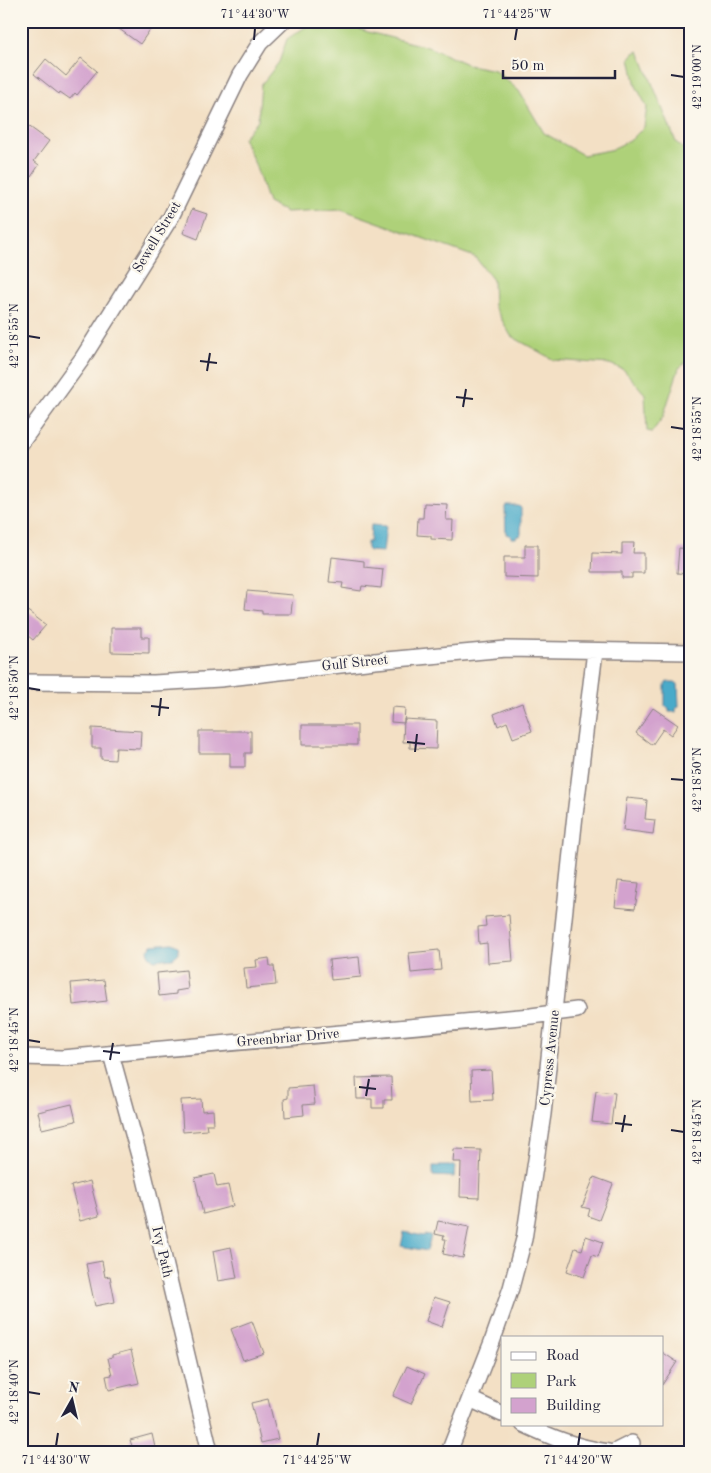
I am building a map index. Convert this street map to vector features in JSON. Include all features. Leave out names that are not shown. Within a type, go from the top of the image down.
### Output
[{"type":"street","name":"Sewell Street","points":[[21,443],[82,359],[170,217],[240,76],[260,43],[282,23]]},
{"type":"street","name":"Gulf Street","points":[[21,682],[154,683],[228,678],[375,660],[506,649],[595,652],[690,652]]},
{"type":"street","name":"Cypress Avenue","points":[[449,1452],[508,1297],[524,1239],[544,1114],[575,815],[595,652]]},
{"type":"street","name":"Greenbriar Drive","points":[[21,1058],[62,1058],[111,1054],[577,1010]]},
{"type":"street","name":"Ivy Path","points":[[111,1054],[143,1170],[210,1452]]},
{"type":"street","points":[[470,1399],[501,1414]]},
{"type":"street","points":[[527,1426],[558,1440],[608,1452]]},
{"type":"street","points":[[614,1452],[632,1443]]},
{"type":"green space","points":[[336,21],[368,32],[428,47],[469,65],[495,70],[519,91],[544,133],[583,155],[610,150],[631,140],[644,127],[647,107],[636,86],[630,58],[639,51],[676,142],[690,155],[690,359],[679,368],[663,417],[652,432],[647,431],[645,394],[624,370],[610,364],[554,360],[511,336],[494,306],[493,280],[475,257],[341,209],[286,212],[268,203],[255,164],[243,138],[258,120],[261,85],[279,62],[287,39],[313,22]]},
{"type":"water","points":[[507,506],[519,506],[521,508],[521,534],[516,538],[511,538],[511,536],[506,534],[505,508]]},
{"type":"water","points":[[371,525],[386,526],[383,552],[369,551],[367,549],[367,542],[370,542]]},
{"type":"water","points":[[667,682],[678,684],[679,706],[676,712],[669,712],[669,709],[665,706],[665,685]]},
{"type":"water","points":[[172,943],[178,946],[179,953],[173,958],[154,960],[149,956],[148,949],[152,945]]},
{"type":"water","points":[[433,1166],[455,1166],[454,1177],[433,1176]]},
{"type":"water","points":[[404,1232],[431,1236],[427,1251],[401,1246]]},
{"type":"building","points":[[108,21],[156,21],[140,44]]},
{"type":"building","points":[[81,58],[97,71],[77,95],[75,93],[70,99],[60,92],[59,94],[34,74],[46,59],[66,76]]},
{"type":"building","points":[[27,125],[49,141],[34,161],[39,165],[31,177],[26,173],[21,180],[21,134]]},
{"type":"building","points":[[192,209],[207,214],[198,239],[183,233]]},
{"type":"building","points":[[424,503],[447,504],[446,520],[453,520],[452,540],[431,539],[431,536],[417,535],[418,518],[423,518]]},
{"type":"building","points":[[622,543],[634,543],[633,553],[644,553],[644,573],[632,573],[632,578],[622,578],[622,572],[592,572],[593,553],[622,554]]},
{"type":"building","points":[[525,545],[538,545],[538,578],[504,577],[504,557],[525,557]]},
{"type":"building","points":[[679,548],[690,549],[690,574],[677,573]]},
{"type":"building","points":[[332,557],[364,561],[364,567],[383,569],[381,588],[362,586],[361,591],[342,588],[343,583],[329,582]]},
{"type":"building","points":[[247,591],[293,595],[291,614],[262,614],[262,611],[245,609]]},
{"type":"building","points":[[21,606],[46,625],[33,640],[21,630]]},
{"type":"building","points":[[111,628],[141,628],[141,637],[149,637],[149,653],[111,652]]},
{"type":"building","points":[[522,703],[532,731],[513,738],[507,722],[498,726],[494,714]]},
{"type":"building","points":[[392,707],[405,708],[404,723],[391,722]]},
{"type":"building","points":[[653,708],[678,725],[671,735],[663,729],[652,745],[636,733]]},
{"type":"building","points":[[404,719],[437,721],[436,749],[410,748],[410,742],[403,742]]},
{"type":"building","points":[[302,725],[357,725],[357,745],[302,745]]},
{"type":"building","points":[[92,728],[141,731],[140,749],[116,748],[115,760],[101,759],[101,748],[92,748]]},
{"type":"building","points":[[199,731],[251,731],[251,753],[245,753],[245,767],[230,767],[230,753],[199,753]]},
{"type":"building","points":[[627,798],[647,800],[645,819],[655,820],[653,834],[623,830]]},
{"type":"building","points":[[618,881],[639,883],[635,909],[615,907]]},
{"type":"building","points":[[509,915],[513,961],[488,963],[487,943],[479,944],[478,927],[486,926],[485,917]]},
{"type":"building","points":[[439,950],[441,970],[411,973],[409,953]]},
{"type":"building","points":[[359,957],[361,977],[331,980],[329,960]]},
{"type":"building","points":[[269,958],[270,966],[274,966],[276,985],[246,988],[244,968],[257,967],[256,960]]},
{"type":"building","points":[[186,970],[188,989],[176,991],[176,994],[159,996],[157,973]]},
{"type":"building","points":[[104,980],[107,1001],[73,1005],[71,983]]},
{"type":"building","points":[[491,1070],[493,1100],[472,1101],[471,1071]]},
{"type":"building","points":[[391,1077],[392,1100],[384,1100],[384,1108],[372,1108],[372,1099],[357,1099],[356,1078]]},
{"type":"building","points":[[313,1086],[315,1104],[303,1105],[304,1115],[285,1117],[284,1099],[288,1098],[288,1088]]},
{"type":"building","points":[[596,1091],[615,1093],[611,1124],[592,1122]]},
{"type":"building","points":[[201,1099],[202,1111],[213,1110],[214,1124],[206,1124],[207,1130],[183,1132],[181,1100]]},
{"type":"building","points":[[72,1104],[76,1121],[42,1129],[38,1112]]},
{"type":"building","points":[[454,1149],[481,1150],[479,1198],[460,1197],[461,1162],[453,1162]]},
{"type":"building","points":[[214,1174],[217,1187],[228,1185],[233,1206],[203,1214],[195,1178]]},
{"type":"building","points":[[594,1177],[613,1184],[599,1220],[588,1216],[590,1209],[582,1207]]},
{"type":"building","points":[[90,1181],[99,1216],[80,1221],[71,1186]]},
{"type":"building","points":[[438,1221],[469,1227],[463,1258],[443,1254],[446,1239],[443,1239],[444,1236],[435,1234]]},
{"type":"building","points":[[586,1236],[603,1242],[598,1257],[592,1255],[584,1277],[567,1271],[575,1248],[582,1250]]},
{"type":"building","points":[[231,1247],[237,1278],[218,1281],[213,1251]]},
{"type":"building","points":[[102,1261],[105,1277],[110,1276],[115,1302],[95,1306],[86,1264]]},
{"type":"building","points":[[434,1297],[450,1302],[442,1327],[426,1321]]},
{"type":"building","points":[[252,1321],[264,1353],[243,1360],[231,1329]]},
{"type":"building","points":[[131,1350],[139,1383],[109,1390],[106,1376],[112,1375],[108,1358],[112,1357],[112,1355]]},
{"type":"building","points":[[664,1353],[677,1362],[664,1382]]},
{"type":"building","points":[[407,1366],[425,1374],[411,1404],[393,1396]]},
{"type":"building","points":[[268,1399],[278,1439],[261,1443],[251,1403]]},
{"type":"building","points":[[152,1434],[156,1452],[134,1452],[130,1440]]}]
